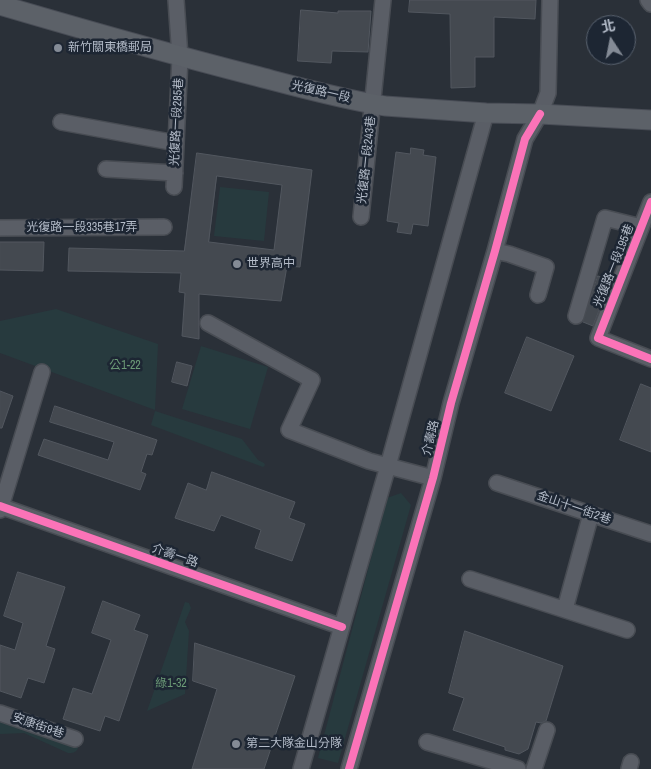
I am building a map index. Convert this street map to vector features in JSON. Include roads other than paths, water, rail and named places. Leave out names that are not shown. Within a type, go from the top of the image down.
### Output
[{"type":"main road","name":"光復路一段","points":[[0,5],[180,57],[372,104],[486,113],[651,120]]},
{"type":"street","name":"光復路一段285巷","points":[[106,169],[175,180],[180,57],[176,0]]},
{"type":"street","name":"光復路一段243巷","points":[[361,217],[384,0]]},
{"type":"street","name":"介壽路","points":[[349,769],[433,478],[452,402],[496,251],[525,139],[540,114],[548,93],[550,0]]},
{"type":"street","points":[[648,0],[651,4]]},
{"type":"street","points":[[301,769],[486,113]]},
{"type":"street","points":[[61,122],[176,143]]},
{"type":"street","name":"光復路一段195巷","points":[[651,202],[598,338],[651,359]]},
{"type":"street","points":[[576,316],[605,218],[641,227]]},
{"type":"street","name":"光復路一段335巷17弄","points":[[0,228],[164,228]]},
{"type":"street","points":[[496,251],[546,267],[538,295]]},
{"type":"street","points":[[208,323],[312,380],[289,430],[369,460],[433,478]]},
{"type":"street","points":[[0,507],[42,372]]},
{"type":"street","name":"金山十一街2巷","points":[[497,482],[651,534]]},
{"type":"street","name":"介壽一路","points":[[0,507],[342,627]]},
{"type":"street","points":[[565,609],[591,514]]},
{"type":"street","points":[[470,579],[627,630]]},
{"type":"street","name":"安康街9巷","points":[[0,713],[75,739]]},
{"type":"street","points":[[534,769],[547,730]]},
{"type":"street","points":[[426,742],[518,769]]},
{"type":"place","name":"新竹關東橋郵局","points":[[58,48]]},
{"type":"place","name":"世界高中","points":[[237,264]]},
{"type":"place","name":"第二大隊金山分隊","points":[[236,744]]},
{"type":"park label","name":"公1-22","points":[[125,366]]},
{"type":"park label","name":"綠1-32","points":[[171,684]]}]
